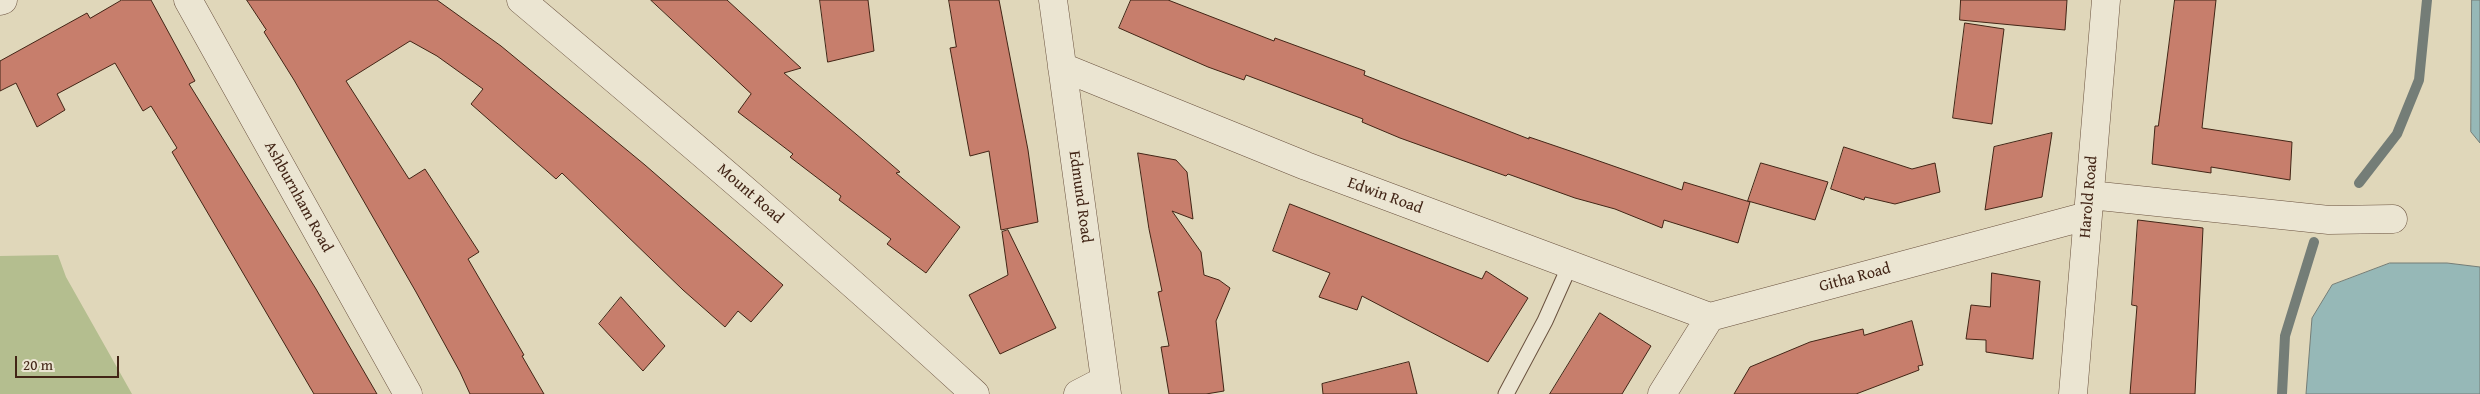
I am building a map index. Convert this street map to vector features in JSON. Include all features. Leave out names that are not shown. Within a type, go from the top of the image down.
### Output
[{"type":"street","name":"Ashburnham Road","points":[[188,0],[408,394]]},
{"type":"street","name":"Mount Road","points":[[521,0],[670,125],[874,301],[975,394]]},
{"type":"street","name":"Edmund Road","points":[[1052,0],[1106,387]]},
{"type":"street","name":"Harold Road","points":[[2073,394],[2106,0]]},
{"type":"street","name":"Edwin Road","points":[[1062,67],[1306,166],[1710,317]]},
{"type":"street","points":[[2088,206],[2329,220],[2394,219]]},
{"type":"street","name":"Githa Road","points":[[1710,317],[2088,206]]},
{"type":"street","points":[[1662,394],[1710,317]]},
{"type":"street","points":[[1078,394],[1106,387]]},
{"type":"lane","points":[[1506,394],[1545,321],[1570,265]]},
{"type":"green space","points":[[58,255],[66,277],[132,394],[0,394],[0,256]]},
{"type":"water","points":[[2472,0],[2480,0],[2480,143],[2471,132]]},
{"type":"water","points":[[2390,263],[2447,263],[2480,267],[2480,394],[2306,394],[2312,318],[2332,285]]},
{"type":"building","points":[[122,0],[151,0],[195,81],[189,84],[316,289],[377,394],[314,394],[172,152],[177,148],[151,106],[143,111],[115,63],[57,94],[65,110],[37,127],[16,83],[0,91],[0,61],[87,13],[90,18]]},
{"type":"building","points":[[247,0],[437,0],[501,46],[645,165],[783,285],[751,322],[738,311],[725,327],[683,290],[562,173],[556,179],[471,104],[483,89],[437,56],[410,41],[346,81],[409,179],[425,169],[479,252],[468,259],[524,355],[522,356],[544,394],[470,394],[416,292]]},
{"type":"building","points":[[651,0],[727,0],[801,68],[784,73],[900,172],[896,173],[960,227],[926,273],[887,244],[891,239],[839,200],[841,196],[790,157],[793,154],[738,112],[751,94]]},
{"type":"building","points":[[820,0],[868,0],[874,51],[828,62]]},
{"type":"building","points":[[949,0],[999,0],[1028,150],[1038,222],[1001,230],[989,151],[970,156],[950,48],[956,47]]},
{"type":"building","points":[[1131,0],[1168,0],[1274,41],[1275,38],[1365,71],[1364,75],[1529,139],[1529,137],[1682,190],[1684,182],[1750,202],[1738,243],[1664,220],[1662,228],[1615,209],[1575,198],[1508,174],[1506,176],[1400,138],[1362,122],[1363,119],[1246,75],[1244,80],[1208,67],[1119,28]]},
{"type":"building","points":[[1961,0],[2067,0],[2065,30],[1960,20]]},
{"type":"building","points":[[2175,0],[2216,0],[2202,128],[2292,142],[2290,180],[2211,167],[2211,173],[2152,164],[2155,126],[2158,126]]},
{"type":"building","points":[[1965,23],[2004,29],[1992,124],[1953,118]]},
{"type":"building","points":[[2052,133],[2042,197],[1985,210],[1994,147]]},
{"type":"building","points":[[1844,147],[1912,169],[1935,163],[1940,192],[1895,204],[1865,197],[1864,200],[1831,189]]},
{"type":"building","points":[[1138,153],[1176,160],[1187,172],[1193,219],[1172,211],[1201,252],[1204,275],[1219,280],[1230,288],[1216,321],[1224,391],[1206,394],[1169,394],[1161,347],[1169,346],[1158,292],[1162,291],[1149,229]]},
{"type":"building","points":[[1761,163],[1828,182],[1815,220],[1748,201]]},
{"type":"building","points":[[1290,204],[1482,279],[1486,271],[1528,298],[1488,362],[1362,296],[1357,310],[1319,297],[1330,273],[1273,251]]},
{"type":"building","points":[[2138,220],[2203,228],[2195,394],[2130,394],[2137,306],[2132,305]]},
{"type":"building","points":[[1008,230],[1056,328],[1000,354],[969,295],[1008,275],[1002,232]]},
{"type":"building","points":[[1992,273],[2040,281],[2033,359],[1986,352],[1986,340],[1966,339],[1971,305],[1990,307]]},
{"type":"building","points":[[621,297],[665,346],[643,371],[599,324]]},
{"type":"building","points":[[1600,313],[1651,346],[1622,394],[1550,394]]},
{"type":"building","points":[[1912,321],[1923,365],[1918,366],[1919,370],[1856,394],[1734,394],[1750,367],[1810,342],[1863,329],[1864,335]]},
{"type":"building","points":[[1409,362],[1417,394],[1323,394],[1322,384]]},
{"type":"waterway","points":[[2359,183],[2397,134],[2419,80],[2427,0]]},
{"type":"waterway","points":[[2282,394],[2285,336],[2314,242]]}]
